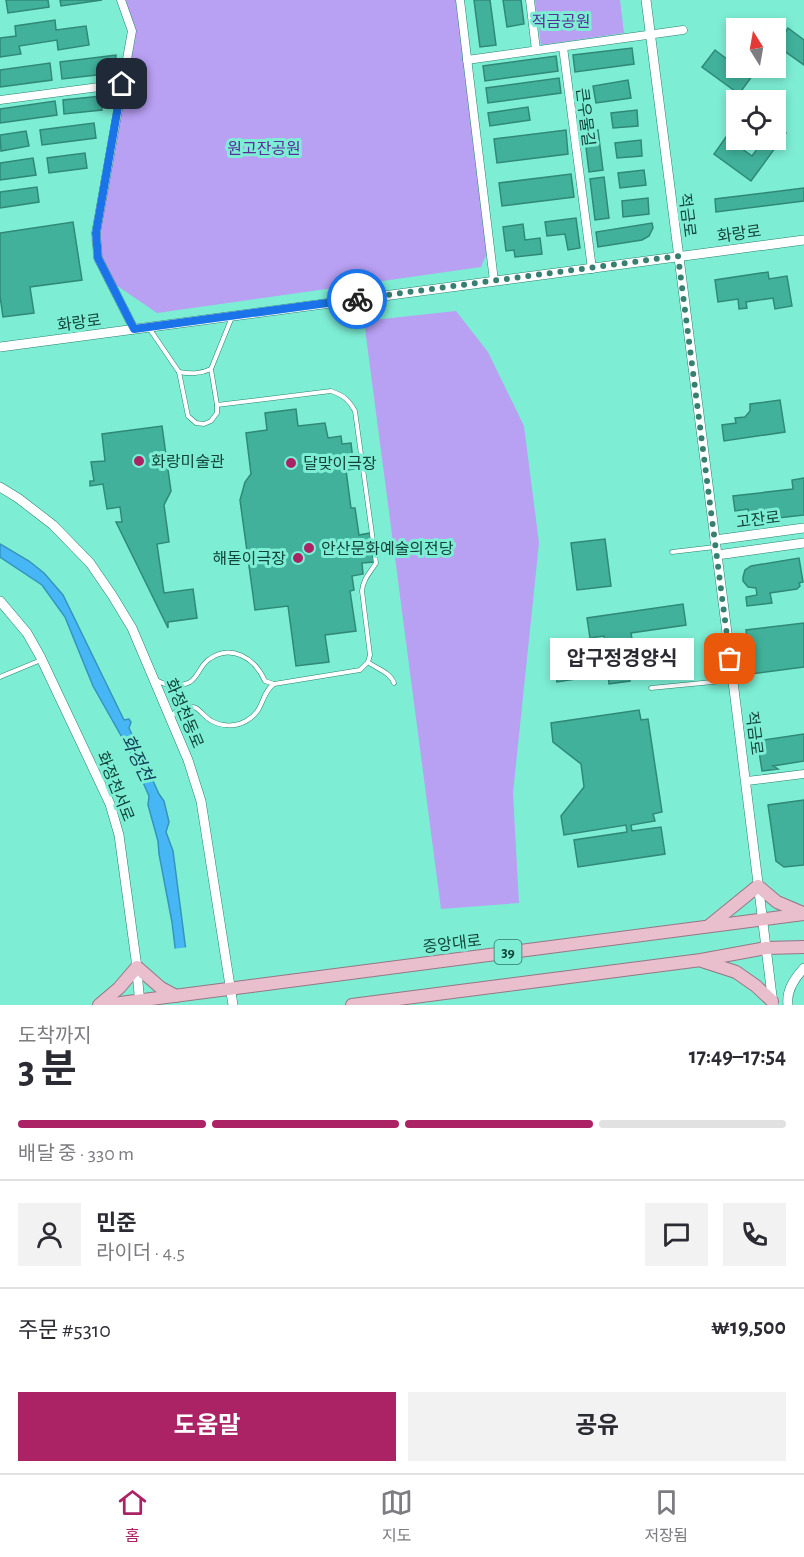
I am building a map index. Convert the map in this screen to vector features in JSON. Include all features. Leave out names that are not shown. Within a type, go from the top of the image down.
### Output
[{"type":"main road","points":[[710,926],[758,886],[777,902],[804,914]]},
{"type":"main road","name":"중앙대로","points":[[105,1005],[140,1003],[162,993],[176,996],[804,914]]},
{"type":"main road","name":"39","points":[[352,1005],[701,960],[766,948],[803,946]]},
{"type":"main road","points":[[701,960],[736,972],[773,1003]]},
{"type":"main road","points":[[99,1005],[119,988],[137,967],[162,993]]},
{"type":"street","points":[[121,0],[132,31],[96,233],[98,258],[134,329]]},
{"type":"street","points":[[459,0],[495,281]]},
{"type":"street","points":[[530,0],[536,50]]},
{"type":"street","name":"적금로","points":[[646,0],[747,781],[773,1003]]},
{"type":"street","points":[[467,60],[683,30]]},
{"type":"street","name":"큰우물길","points":[[563,47],[592,269]]},
{"type":"street","points":[[0,100],[122,84]]},
{"type":"street","name":"화랑로","points":[[0,347],[804,240]]},
{"type":"street","name":"화정천동로","points":[[0,487],[53,525],[90,563],[132,627],[171,717],[201,801],[233,1005]]},
{"type":"street","name":"고잔로","points":[[716,547],[804,528]]},
{"type":"street","name":"고잔로","points":[[716,547],[804,543]]},
{"type":"street","name":"화정천서로","points":[[0,602],[27,633],[42,660],[110,804],[119,835],[140,1003]]},
{"type":"street","points":[[747,781],[804,774]]},
{"type":"street","points":[[788,1005],[787,997],[793,982],[804,968]]},
{"type":"lane","points":[[148,327],[179,372],[186,413],[190,419],[200,424],[208,423],[215,416],[217,405],[211,369],[232,316]]},
{"type":"lane","points":[[179,372],[201,373],[211,369]]},
{"type":"lane","points":[[171,717],[175,712],[190,706],[197,708],[212,721],[223,725],[236,725],[256,714],[268,688],[274,684],[360,670],[368,662],[370,655],[362,591],[366,576],[376,563],[355,411],[351,403],[338,393],[331,391],[217,405]]},
{"type":"lane","points":[[672,552],[716,547]]},
{"type":"lane","points":[[154,679],[169,685],[187,684],[194,679],[208,659],[220,654],[231,653],[253,662],[265,681],[274,684]]},
{"type":"lane","points":[[0,677],[42,660]]},
{"type":"lane","points":[[368,662],[389,675],[394,683]]},
{"type":"lane","points":[[651,688],[733,680]]},
{"type":"green space","name":"원고잔공원","points":[[117,0],[456,0],[487,253],[481,267],[157,313],[113,283],[91,241],[128,33]]},
{"type":"green space","name":"적금공원","points":[[535,0],[620,0],[624,33],[541,45]]},
{"type":"green space","points":[[456,311],[488,352],[524,426],[539,543],[513,793],[519,903],[441,909],[364,321]]},
{"type":"water","name":"화정천","points":[[0,544],[44,573],[63,595],[124,720],[129,719],[131,722],[129,728],[164,801],[169,822],[166,832],[173,851],[193,1005],[182,1005],[172,922],[158,841],[148,805],[149,796],[128,748],[93,686],[65,617],[42,585],[0,557]]},
{"type":"pier","points":[[189,947],[196,1005],[179,1005],[172,949]]},
{"type":"building","points":[[6,0],[48,0],[49,7],[8,13]]},
{"type":"building","points":[[60,0],[102,0],[61,6]]},
{"type":"building","points":[[474,0],[490,0],[496,45],[480,47]]},
{"type":"building","points":[[503,0],[521,0],[524,24],[507,27]]},
{"type":"building","points":[[55,20],[56,30],[86,26],[89,45],[58,50],[57,40],[19,46],[21,54],[0,57],[0,38],[16,36],[15,26]]},
{"type":"building","points":[[788,28],[804,40],[804,65],[786,52]]},
{"type":"building","points":[[632,48],[634,64],[575,72],[573,55]]},
{"type":"building","points":[[715,50],[726,58],[726,78],[751,78],[742,90],[734,90],[702,67]]},
{"type":"building","points":[[116,55],[114,73],[62,79],[60,62]]},
{"type":"building","points":[[556,56],[558,71],[485,81],[483,66]]},
{"type":"building","points":[[50,63],[52,80],[0,87],[0,70]]},
{"type":"building","points":[[559,78],[561,93],[488,103],[486,88]]},
{"type":"building","points":[[628,80],[631,98],[596,103],[593,86]]},
{"type":"building","points":[[101,96],[102,110],[64,114],[63,100]]},
{"type":"building","points":[[55,101],[57,115],[0,123],[0,109]]},
{"type":"building","points":[[528,107],[530,120],[490,126],[488,113]]},
{"type":"building","points":[[637,110],[638,126],[613,128],[611,113]]},
{"type":"building","points":[[94,123],[96,138],[42,145],[40,130]]},
{"type":"building","points":[[566,130],[568,154],[497,163],[494,139]]},
{"type":"building","points":[[598,130],[603,170],[589,172],[584,131]]},
{"type":"building","points":[[26,131],[29,146],[1,151],[0,135]]},
{"type":"building","points":[[726,137],[726,150],[744,150],[752,156],[756,150],[774,150],[751,181],[714,154]]},
{"type":"building","points":[[641,140],[642,156],[617,158],[615,143]]},
{"type":"building","points":[[85,153],[87,168],[49,173],[47,158]]},
{"type":"building","points":[[33,158],[36,175],[0,180],[0,163]]},
{"type":"building","points":[[644,170],[646,185],[620,188],[618,173]]},
{"type":"building","points":[[571,174],[574,197],[502,206],[499,183]]},
{"type":"building","points":[[604,177],[609,218],[595,220],[590,179]]},
{"type":"building","points":[[37,187],[39,202],[0,208],[0,192]]},
{"type":"building","points":[[804,188],[804,201],[716,212],[715,199]]},
{"type":"building","points":[[648,198],[649,214],[623,217],[622,201]]},
{"type":"building","points":[[576,218],[580,248],[568,250],[565,234],[547,236],[545,222]]},
{"type":"building","points":[[73,222],[82,280],[30,287],[34,313],[3,317],[0,296],[0,233]]},
{"type":"building","points":[[652,223],[653,228],[649,236],[642,240],[598,247],[596,232]]},
{"type":"building","points":[[523,224],[525,240],[540,238],[542,254],[515,257],[514,250],[506,251],[503,227]]},
{"type":"building","points":[[768,272],[769,279],[787,276],[792,306],[775,309],[773,298],[746,302],[747,308],[739,309],[738,299],[718,302],[715,280]]},
{"type":"building","points":[[780,400],[785,432],[724,441],[722,425],[736,423],[735,418],[745,417],[750,411],[750,404]]},
{"type":"building","name":"안산문화예술의전당","points":[[296,409],[298,426],[325,423],[328,438],[341,436],[342,444],[351,443],[354,469],[346,470],[351,508],[355,508],[359,535],[370,533],[374,562],[362,563],[363,574],[352,576],[354,590],[350,591],[356,631],[325,635],[329,662],[296,666],[288,606],[255,610],[240,500],[245,482],[251,474],[246,433],[267,430],[265,413]]},
{"type":"building","points":[[162,426],[171,491],[164,505],[169,542],[157,544],[164,593],[193,589],[197,618],[168,622],[168,628],[116,522],[122,522],[120,507],[107,509],[103,484],[90,486],[90,481],[94,481],[91,462],[105,461],[102,434]]},
{"type":"building","points":[[804,478],[804,515],[750,521],[748,509],[735,511],[733,496],[793,489],[792,480]]},
{"type":"building","points":[[605,539],[611,586],[577,590],[571,543]]},
{"type":"building","points":[[799,558],[803,582],[799,583],[800,586],[797,589],[770,593],[772,603],[747,606],[746,597],[757,595],[756,588],[748,587],[743,581],[745,570],[751,566]]},
{"type":"building","points":[[683,604],[686,625],[631,633],[632,639],[625,645],[630,681],[609,684],[608,674],[557,682],[553,657],[606,649],[604,636],[590,638],[587,618]]},
{"type":"building","points":[[804,623],[804,667],[751,674],[746,630]]},
{"type":"building","points":[[639,710],[641,720],[648,719],[662,812],[653,814],[655,821],[631,825],[632,831],[661,827],[665,854],[578,867],[574,840],[627,832],[626,825],[564,835],[561,816],[584,787],[581,764],[553,742],[551,723]]},
{"type":"building","points":[[804,734],[804,761],[773,766],[778,769],[762,771],[758,745],[764,744],[763,740]]},
{"type":"building","points":[[804,800],[804,865],[784,867],[776,861],[768,805]]},
{"type":"way so far","points":[[357,299],[678,256],[730,659]]},
{"type":"place","name":"화랑미술관","points":[[139,461]]},
{"type":"place","name":"달맞이극장","points":[[291,463]]},
{"type":"place","name":"안산문화예술의전당","points":[[309,548]]},
{"type":"place","name":"해돋이극장","points":[[298,558]]},
{"type":"place","name":"압구정경양식","points":[[730,659]]},
{"type":"route","points":[[122,84],[96,233],[98,258],[134,329],[357,299]]}]
